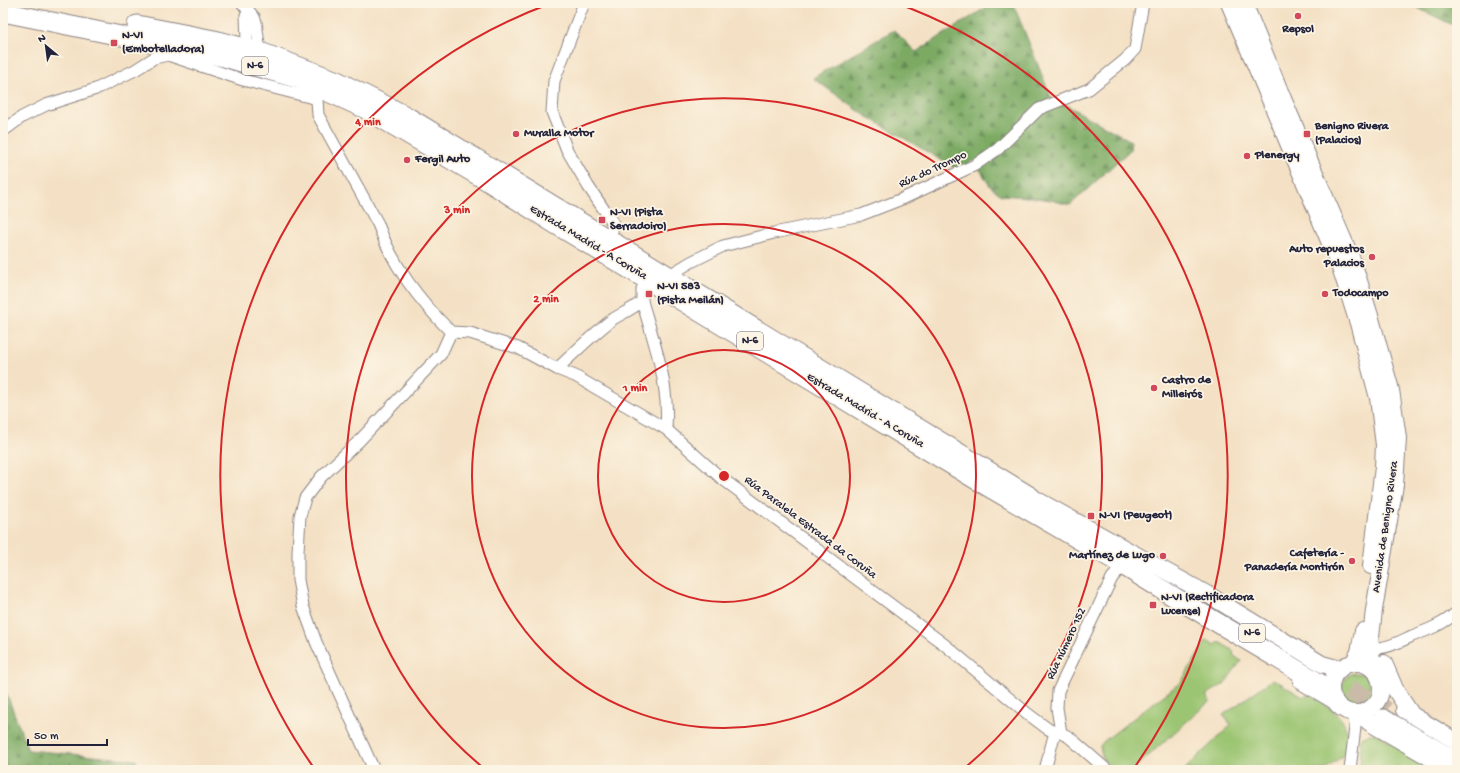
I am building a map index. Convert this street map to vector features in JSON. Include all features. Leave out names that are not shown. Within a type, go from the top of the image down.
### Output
[{"type":"highway","name":"Estrada Madrid - A Coruña","points":[[24,3],[253,47],[338,81],[406,116],[610,240],[1018,497]]},
{"type":"highway","name":"Estrada Madrid - A Coruña","points":[[3,12],[165,50],[224,57],[299,79],[319,94],[364,108],[408,133],[649,280],[1179,591],[1334,672]]},
{"type":"highway","points":[[1457,752],[1385,715],[1457,762]]},
{"type":"main road","name":"Avenida de Benigno Rivera","points":[[1228,3],[1274,106],[1340,267],[1358,323],[1378,398],[1384,444],[1383,467],[1361,643],[1357,657],[1334,672]]},
{"type":"main road","name":"Avenida de Benigno Rivera","points":[[1244,3],[1353,262],[1391,390],[1398,438],[1395,485],[1374,610],[1370,646],[1374,671]]},
{"type":"main road","points":[[1018,497],[1118,571],[1184,613],[1335,701]]},
{"type":"main road","points":[[1374,610],[1379,648],[1393,684],[1412,715]]},
{"type":"main road","points":[[1356,713],[1367,710],[1374,705],[1379,698],[1381,689],[1378,676],[1368,666],[1361,663],[1334,672],[1335,674],[1332,680],[1332,695],[1340,707],[1346,711],[1356,713],[1370,723],[1451,770]]},
{"type":"main road","points":[[1381,689],[1396,706],[1457,742]]},
{"type":"street","points":[[242,3],[254,17],[256,22],[253,47]]},
{"type":"street","points":[[584,3],[554,81],[552,112],[567,150],[588,186],[613,223],[610,240]]},
{"type":"street","name":"Rúa do Trompo","points":[[668,276],[691,262],[723,246],[774,233],[861,215],[902,199],[975,165],[998,150],[1039,109],[1089,89],[1125,60],[1135,49],[1143,3]]},
{"type":"street","points":[[249,12],[246,15],[253,47]]},
{"type":"street","points":[[3,131],[22,117],[46,105],[96,89],[135,70],[165,50],[168,55],[254,80],[319,94],[318,115],[378,224],[385,244],[403,276],[432,314],[451,332],[441,354],[359,441],[321,477],[305,498],[300,516],[298,580],[303,606],[316,642],[374,770]]},
{"type":"street","points":[[649,280],[642,289],[642,301],[664,381],[667,415],[666,429]]},
{"type":"street","points":[[557,369],[591,336],[615,318],[632,310],[642,301]]},
{"type":"street","name":"Rúa Paralela Estrada da Coruña","points":[[451,332],[470,333],[518,348],[557,369],[575,376],[666,429],[720,478],[944,644],[1048,729],[1069,737],[1107,770]]},
{"type":"street","name":"Rúa número 152","points":[[1058,732],[1058,691],[1112,578],[1118,571]]},
{"type":"street","points":[[1379,648],[1391,646],[1430,630],[1451,618],[1457,612]]},
{"type":"street","points":[[1350,770],[1356,713]]},
{"type":"street","points":[[1045,770],[1058,732]]},
{"type":"green space","points":[[993,3],[1013,3],[1052,100],[1061,102],[1131,141],[1130,150],[1070,205],[1051,200],[1001,195],[990,186],[974,160],[958,170],[863,114],[813,78],[894,30],[916,52]]},
{"type":"green space","points":[[1407,3],[1457,3],[1457,27]]},
{"type":"green space","points":[[1207,640],[1215,645],[1219,642],[1234,651],[1233,655],[1241,661],[1224,684],[1206,695],[1210,701],[1132,770],[1115,770],[1103,760],[1100,746],[1104,741],[1181,682]]},
{"type":"green space","points":[[1356,673],[1366,677],[1370,687],[1366,697],[1356,701],[1346,697],[1342,687],[1346,677]]},
{"type":"green space","points":[[1273,679],[1303,697],[1310,694],[1339,716],[1346,728],[1347,735],[1345,754],[1325,770],[1184,770],[1231,725],[1223,715]]},
{"type":"green space","points":[[3,684],[28,750],[136,760],[138,770],[3,770]]},
{"type":"green space","points":[[1370,734],[1377,734],[1438,770],[1360,770],[1361,737]]},
{"type":"tunnel","points":[[1324,675],[1387,711]]},
{"type":"place","name":"Repsol","points":[[1298,16]]},
{"type":"place","name":"N-VI (Embotelladora)","points":[[114,43]]},
{"type":"place","name":"Muralla Motor","points":[[516,134]]},
{"type":"place","name":"Benigno Rivera (Palacios)","points":[[1307,134]]},
{"type":"place","name":"Plenergy","points":[[1247,156]]},
{"type":"place","name":"Fergil Auto","points":[[407,160]]},
{"type":"place","name":"N-VI (Pista Serradoiro)","points":[[602,220]]},
{"type":"place","name":"Auto repuestos Palacios","points":[[1372,257]]},
{"type":"place","name":"N-VI 583 (Pista Meilán)","points":[[649,294]]},
{"type":"place","name":"Todocampo","points":[[1325,294]]},
{"type":"place","name":"Castro de Milleirós","points":[[1154,388]]},
{"type":"place","name":"N-VI (Peugeot)","points":[[1091,516]]},
{"type":"place","name":"Martínez de Lugo","points":[[1163,556]]},
{"type":"place","name":"Cafetería - Panadería Montirón","points":[[1352,561]]},
{"type":"place","name":"N-VI (Rectificadora Lucense)","points":[[1153,605]]}]
